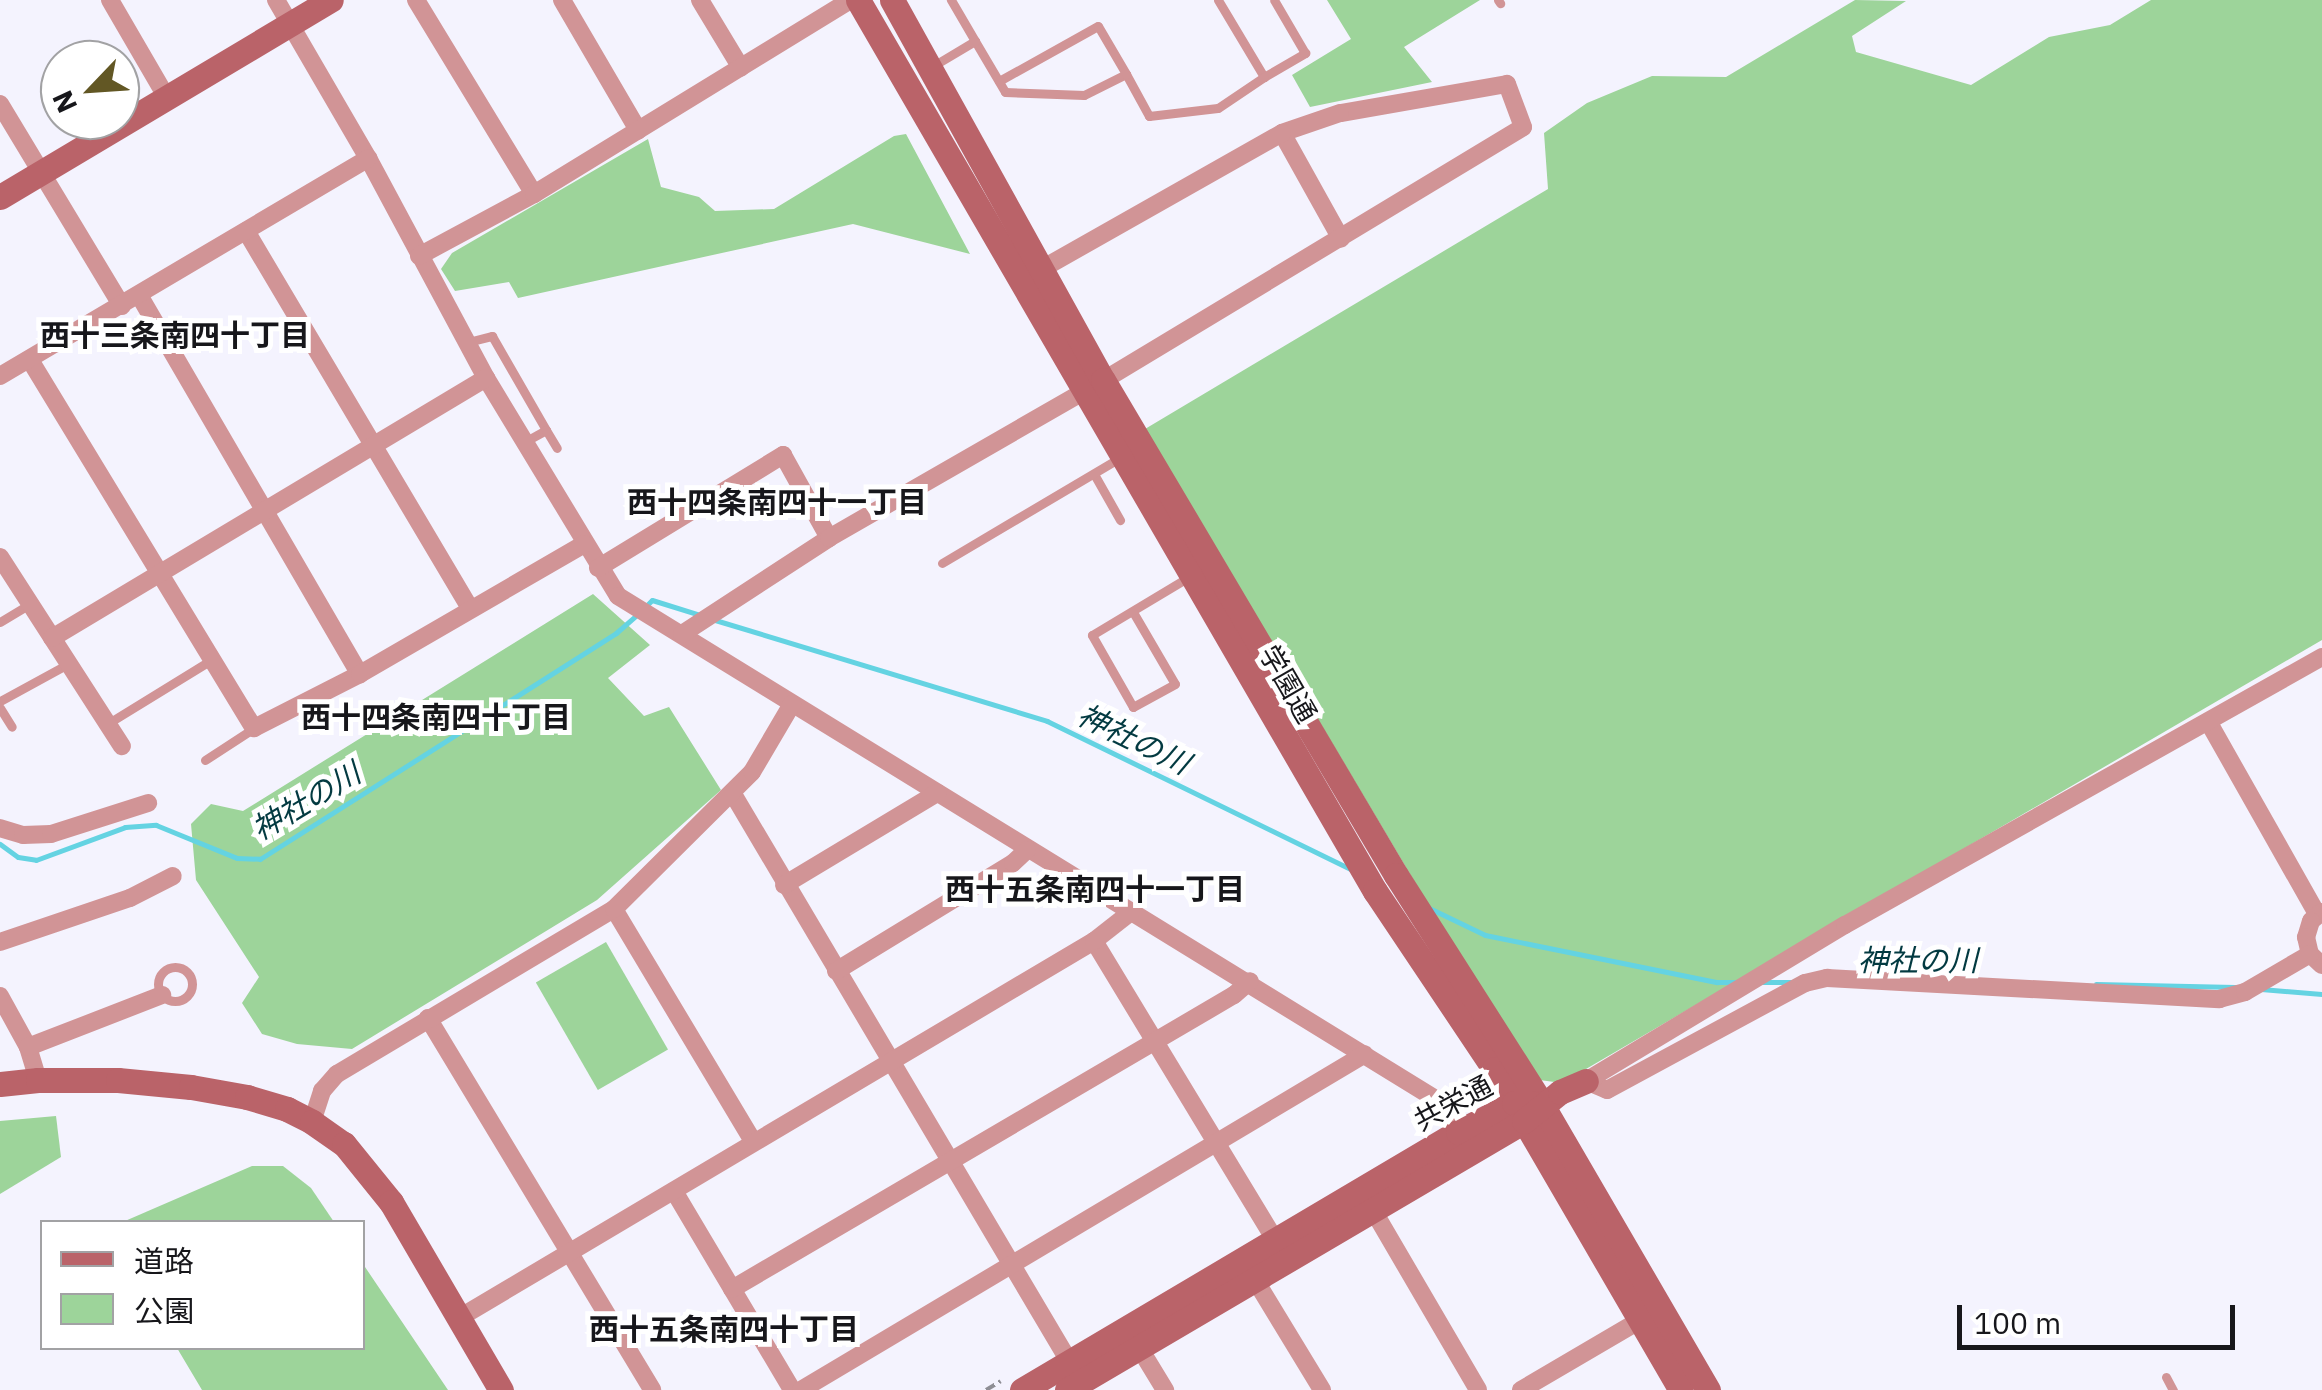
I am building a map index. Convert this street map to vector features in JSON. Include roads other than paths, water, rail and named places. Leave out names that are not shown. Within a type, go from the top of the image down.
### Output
[{"type":"street","points":[[110,0],[167,98]]},
{"type":"street","points":[[276,0],[368,158],[486,378],[618,596],[1026,850],[1250,981],[1439,1101],[1464,1142]]},
{"type":"street","points":[[0,197],[331,0]]},
{"type":"street","points":[[416,0],[534,194]]},
{"type":"street","points":[[562,0],[638,130]]},
{"type":"street","points":[[700,0],[741,68]]},
{"type":"street","points":[[418,256],[534,194],[850,0]]},
{"type":"street","name":"学園通","points":[[858,0],[1396,875],[1526,1109],[1651,1314],[1708,1390]]},
{"type":"street","name":"学園通","points":[[892,0],[1040,270],[1093,386],[1120,457],[1375,891],[1526,1109]]},
{"type":"street","points":[[682,634],[828,538],[1093,386],[1523,128],[1507,84],[1340,112],[1282,133],[1040,270]]},
{"type":"street","points":[[0,104],[122,306]]},
{"type":"street","points":[[1282,133],[1341,239]]},
{"type":"street","points":[[0,376],[368,158]]},
{"type":"street","points":[[246,231],[470,609]]},
{"type":"street","points":[[140,295],[360,674]]},
{"type":"street","points":[[30,360],[254,728],[360,674],[584,544]]},
{"type":"street","points":[[52,638],[486,378]]},
{"type":"street","points":[[598,568],[783,455],[828,538]]},
{"type":"street","points":[[0,558],[122,746]]},
{"type":"street","points":[[1586,1081],[1845,925],[2322,657]]},
{"type":"street","points":[[312,1122],[322,1091],[336,1074],[614,909],[733,794],[752,772],[792,704]]},
{"type":"street","points":[[1586,1081],[1607,1090],[1805,984],[1827,978],[2219,999],[2245,992],[2316,959],[2307,928],[2320,913],[2208,723]]},
{"type":"street","points":[[784,885],[937,793]]},
{"type":"street","points":[[733,794],[1012,1265],[1073,1378]]},
{"type":"street","points":[[0,828],[23,835],[51,834],[148,802]]},
{"type":"street","points":[[836,971],[1013,863],[1026,850]]},
{"type":"street","points":[[0,942],[130,898],[172,876]]},
{"type":"street","points":[[614,909],[753,1141]]},
{"type":"street","points":[[459,1318],[1094,942],[1131,912]]},
{"type":"street","points":[[1094,942],[1281,1249]]},
{"type":"street","points":[[732,1289],[1234,995],[1250,981]]},
{"type":"street","points":[[28,1047],[162,995]]},
{"type":"street","points":[[0,996],[28,1047],[38,1080]]},
{"type":"street","points":[[428,1018],[652,1390]]},
{"type":"street","points":[[801,1390],[1365,1054]]},
{"type":"street","points":[[0,1084],[38,1080],[191,1087],[260,1101],[312,1122],[344,1144],[368,1171],[501,1390]]},
{"type":"street","name":"共栄通","points":[[1022,1390],[1073,1378],[1134,1337],[1464,1142],[1586,1081]]},
{"type":"street","name":"共栄通","points":[[1134,1337],[1254,1278],[1281,1249],[1373,1210],[1464,1142]]},
{"type":"street","points":[[674,1191],[792,1390]]},
{"type":"street","points":[[1373,1210],[1478,1390]]},
{"type":"street","points":[[1254,1278],[1322,1390]]},
{"type":"street","points":[[1521,1390],[1651,1314]]},
{"type":"street","name":"学園通","points":[[1651,1314],[1682,1390]]},
{"type":"street","points":[[1134,1337],[1165,1390]]},
{"type":"lane","points":[[951,0],[1004,92],[1084,94],[1126,74]]},
{"type":"lane","points":[[1218,0],[1264,77]]},
{"type":"lane","points":[[999,81],[1098,26],[1149,116],[1218,108],[1305,52],[1274,0]]},
{"type":"lane","points":[[931,67],[975,41]]},
{"type":"lane","points":[[466,342],[492,336],[557,448]]},
{"type":"lane","points":[[524,442],[546,430]]},
{"type":"lane","points":[[942,563],[1120,457]]},
{"type":"lane","points":[[1094,474],[1120,520]]},
{"type":"lane","points":[[1134,612],[1175,684],[1134,707],[1092,636],[1190,577]]},
{"type":"lane","points":[[0,622],[30,604]]},
{"type":"lane","points":[[108,724],[212,660]]},
{"type":"lane","points":[[12,727],[0,704],[68,664]]},
{"type":"lane","points":[[205,760],[254,728]]},
{"type":"lane","points":[[2166,1377],[2173,1390]]},
{"type":"waterway","name":"神社の川","points":[[646,606],[652,600],[700,615]]},
{"type":"waterway","name":"神社の川","points":[[0,844],[18,857],[36,860],[125,827],[156,825],[237,858],[260,859],[616,633],[638,614]]},
{"type":"waterway","name":"神社の川","points":[[715,620],[1047,721],[1350,869]]},
{"type":"waterway","name":"神社の川","points":[[1427,907],[1485,935],[1717,982],[1740,982]]},
{"type":"waterway","name":"神社の川","points":[[1761,982],[1790,982]]},
{"type":"waterway","name":"神社の川","points":[[2096,984],[2235,987]]},
{"type":"waterway","name":"神社の川","points":[[2261,989],[2322,994]]},
{"type":"district","name":"西十三条南四十丁目","points":[[175,335]]},
{"type":"district","name":"西十四条南四十一丁目","points":[[777,502]]},
{"type":"district","name":"西十四条南四十丁目","points":[[436,717]]},
{"type":"district","name":"西十五条南四十一丁目","points":[[1095,889]]},
{"type":"district","name":"西十五条南四十丁目","points":[[724,1329]]}]
